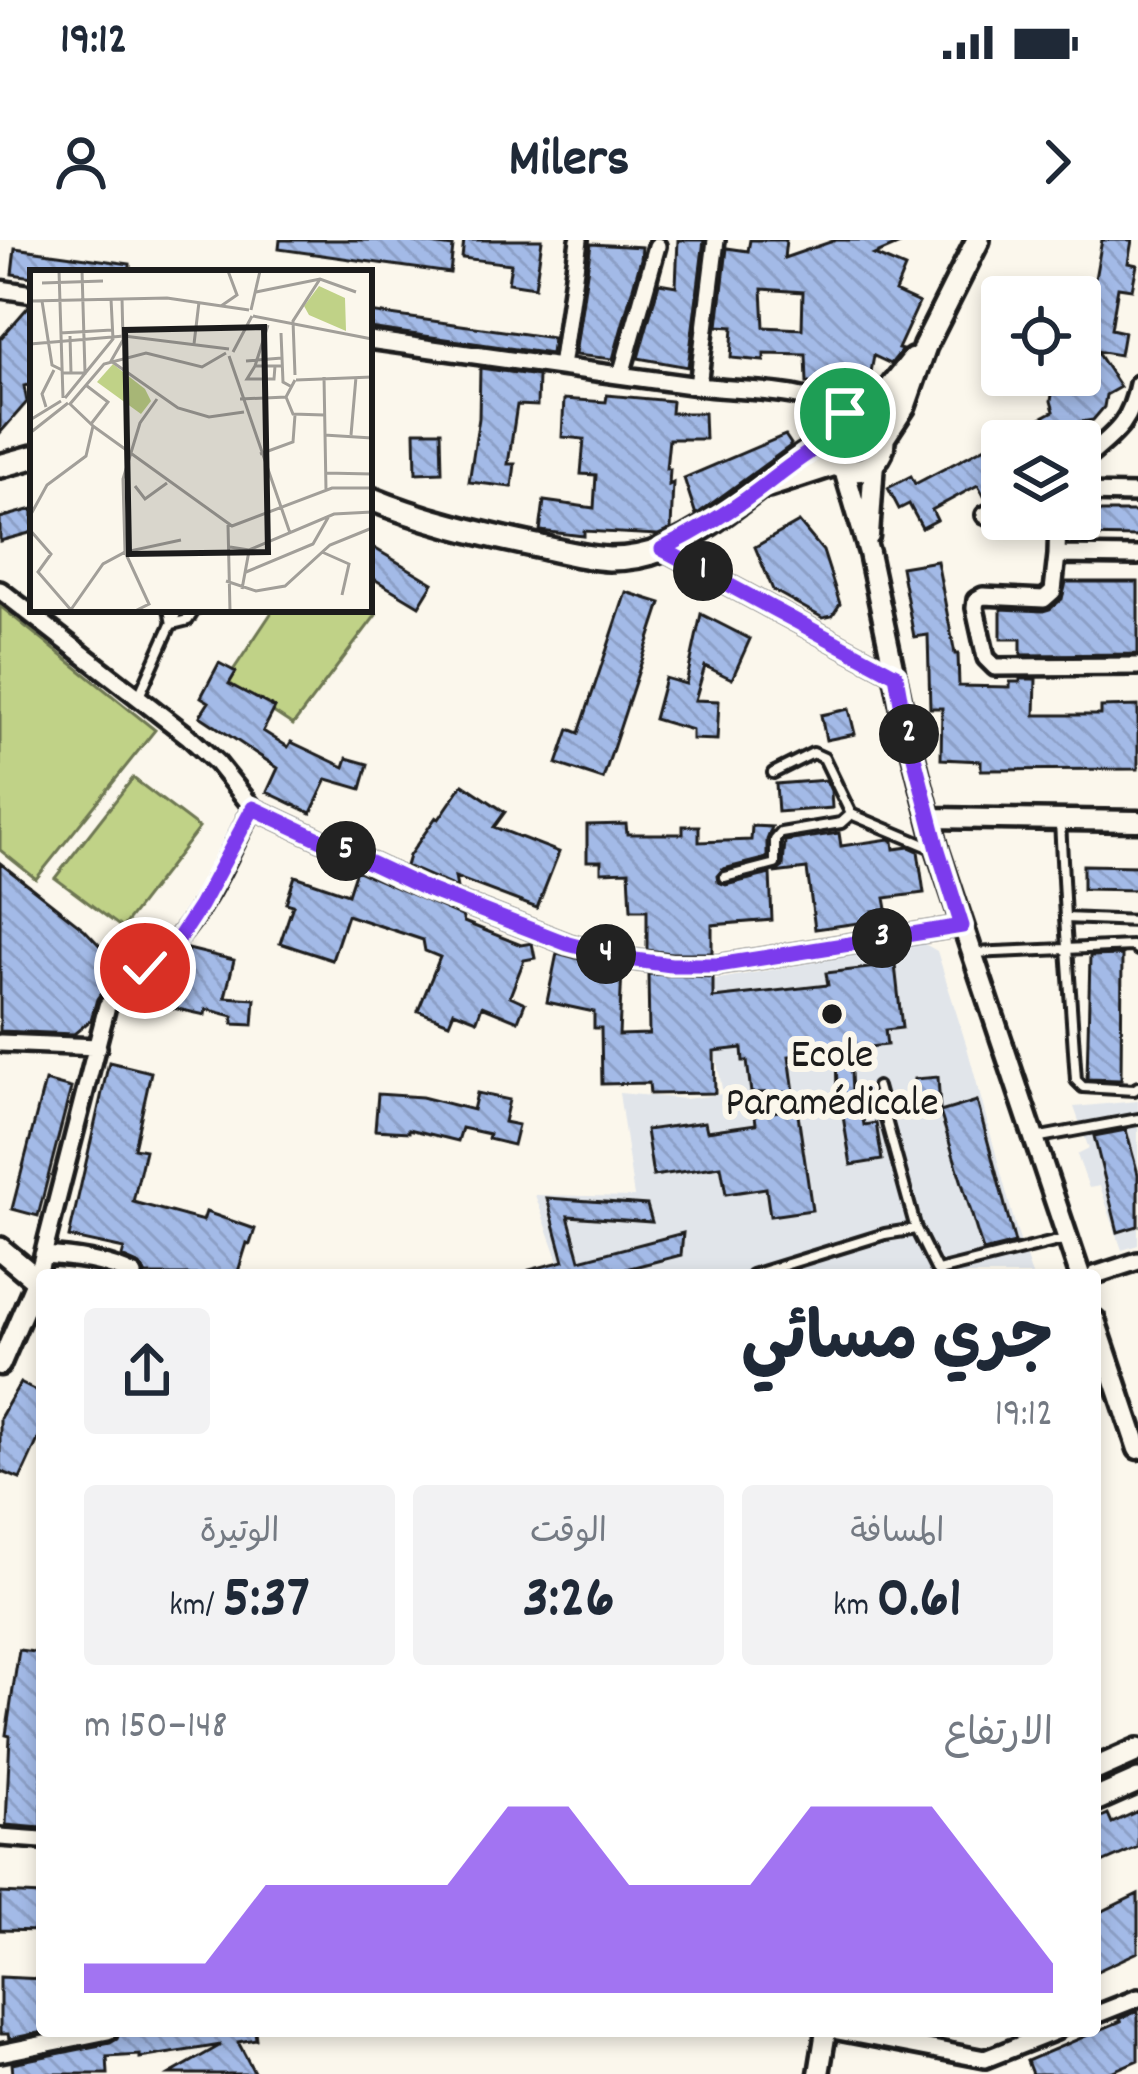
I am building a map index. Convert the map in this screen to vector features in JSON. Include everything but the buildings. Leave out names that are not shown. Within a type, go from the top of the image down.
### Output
[{"type":"main road","points":[[761,487],[840,466],[860,470],[874,462],[978,240]]},
{"type":"main road","points":[[840,466],[826,451],[827,428],[896,383],[925,346]]},
{"type":"main road","points":[[854,413],[877,422],[883,438]]},
{"type":"main road","points":[[372,499],[505,539],[584,556],[624,558],[662,549],[688,536],[824,443]]},
{"type":"main road","points":[[0,466],[30,458]]},
{"type":"main road","points":[[0,1249],[36,1279]]},
{"type":"main road","points":[[1101,1765],[1138,1750]]},
{"type":"main road","points":[[1101,1797],[1138,1781]]},
{"type":"street","points":[[560,367],[579,240]]},
{"type":"street","points":[[698,386],[716,240]]},
{"type":"street","points":[[622,375],[657,246]]},
{"type":"street","points":[[0,290],[30,294]]},
{"type":"street","points":[[372,340],[698,386],[793,394],[854,413]]},
{"type":"street","points":[[1101,444],[1133,410],[1138,384]]},
{"type":"street","points":[[869,553],[874,462]]},
{"type":"street","points":[[840,466],[869,553],[938,850],[1078,1269]]},
{"type":"street","points":[[1101,493],[1138,494]]},
{"type":"street","points":[[1057,540],[1053,591],[1044,599],[982,596],[976,601],[986,658],[995,667],[1138,666]]},
{"type":"street","points":[[662,549],[896,675]]},
{"type":"street","points":[[1057,555],[1138,556]]},
{"type":"street","points":[[0,590],[217,763],[253,808],[424,888],[568,944],[621,958],[718,965],[962,926]]},
{"type":"street","points":[[41,1269],[107,1006],[179,938],[253,808]]},
{"type":"street","points":[[932,818],[1138,821]]},
{"type":"street","points":[[0,1043],[98,1047]]},
{"type":"street","points":[[43,1255],[76,1257],[122,1269]]},
{"type":"street","points":[[1101,1273],[1138,1261]]},
{"type":"street","points":[[0,1365],[36,1287]]},
{"type":"street","points":[[1101,1339],[1138,1448]]},
{"type":"street","points":[[0,1837],[36,1840]]},
{"type":"street","points":[[1101,2012],[1138,1997]]},
{"type":"street","points":[[0,2053],[78,2037]]},
{"type":"street","points":[[819,2074],[825,2037]]},
{"type":"street","points":[[863,2037],[984,2066],[1044,2037]]},
{"type":"lane","points":[[170,612],[172,624]]},
{"type":"lane","points":[[138,697],[177,612]]},
{"type":"lane","points":[[172,624],[188,620],[193,612]]},
{"type":"lane","points":[[773,772],[813,753],[824,758],[851,814],[938,850]]},
{"type":"lane","points":[[725,877],[775,864],[775,840],[782,833],[841,824],[851,814]]},
{"type":"lane","points":[[1060,820],[1076,1080],[1083,1087],[1138,1087]]},
{"type":"lane","points":[[1065,918],[1138,921]]},
{"type":"lane","points":[[971,953],[1132,946],[1138,950]]},
{"type":"lane","points":[[877,1087],[916,1228],[936,1269]]},
{"type":"lane","points":[[1034,1138],[1138,1119]]},
{"type":"lane","points":[[771,1269],[916,1228]]},
{"type":"lane","points":[[953,1269],[1067,1239]]},
{"type":"shaded area","points":[[923,943],[937,951],[1030,1269],[538,1269],[559,1261],[535,1195],[634,1197],[619,1093],[686,1099],[723,1094],[702,982]]},
{"type":"shaded area","points":[[1138,1101],[1138,1245],[1122,1250],[1100,1186],[1089,1188],[1077,1155],[1089,1149],[1074,1107]]},
{"type":"green space","points":[[0,606],[155,730],[36,879],[0,850]]},
{"type":"green space","points":[[272,612],[376,615],[293,725],[226,681]]},
{"type":"green space","points":[[133,778],[199,828],[122,928],[55,878]]},
{"type":"place","name":"Ecole Paramédicale","points":[[832,1014]]},
{"type":"route","points":[[145,968],[179,938],[253,808],[424,888],[568,944],[621,958],[718,965],[962,926],[938,850],[896,675],[662,549],[824,443],[827,428],[845,413]]}]
